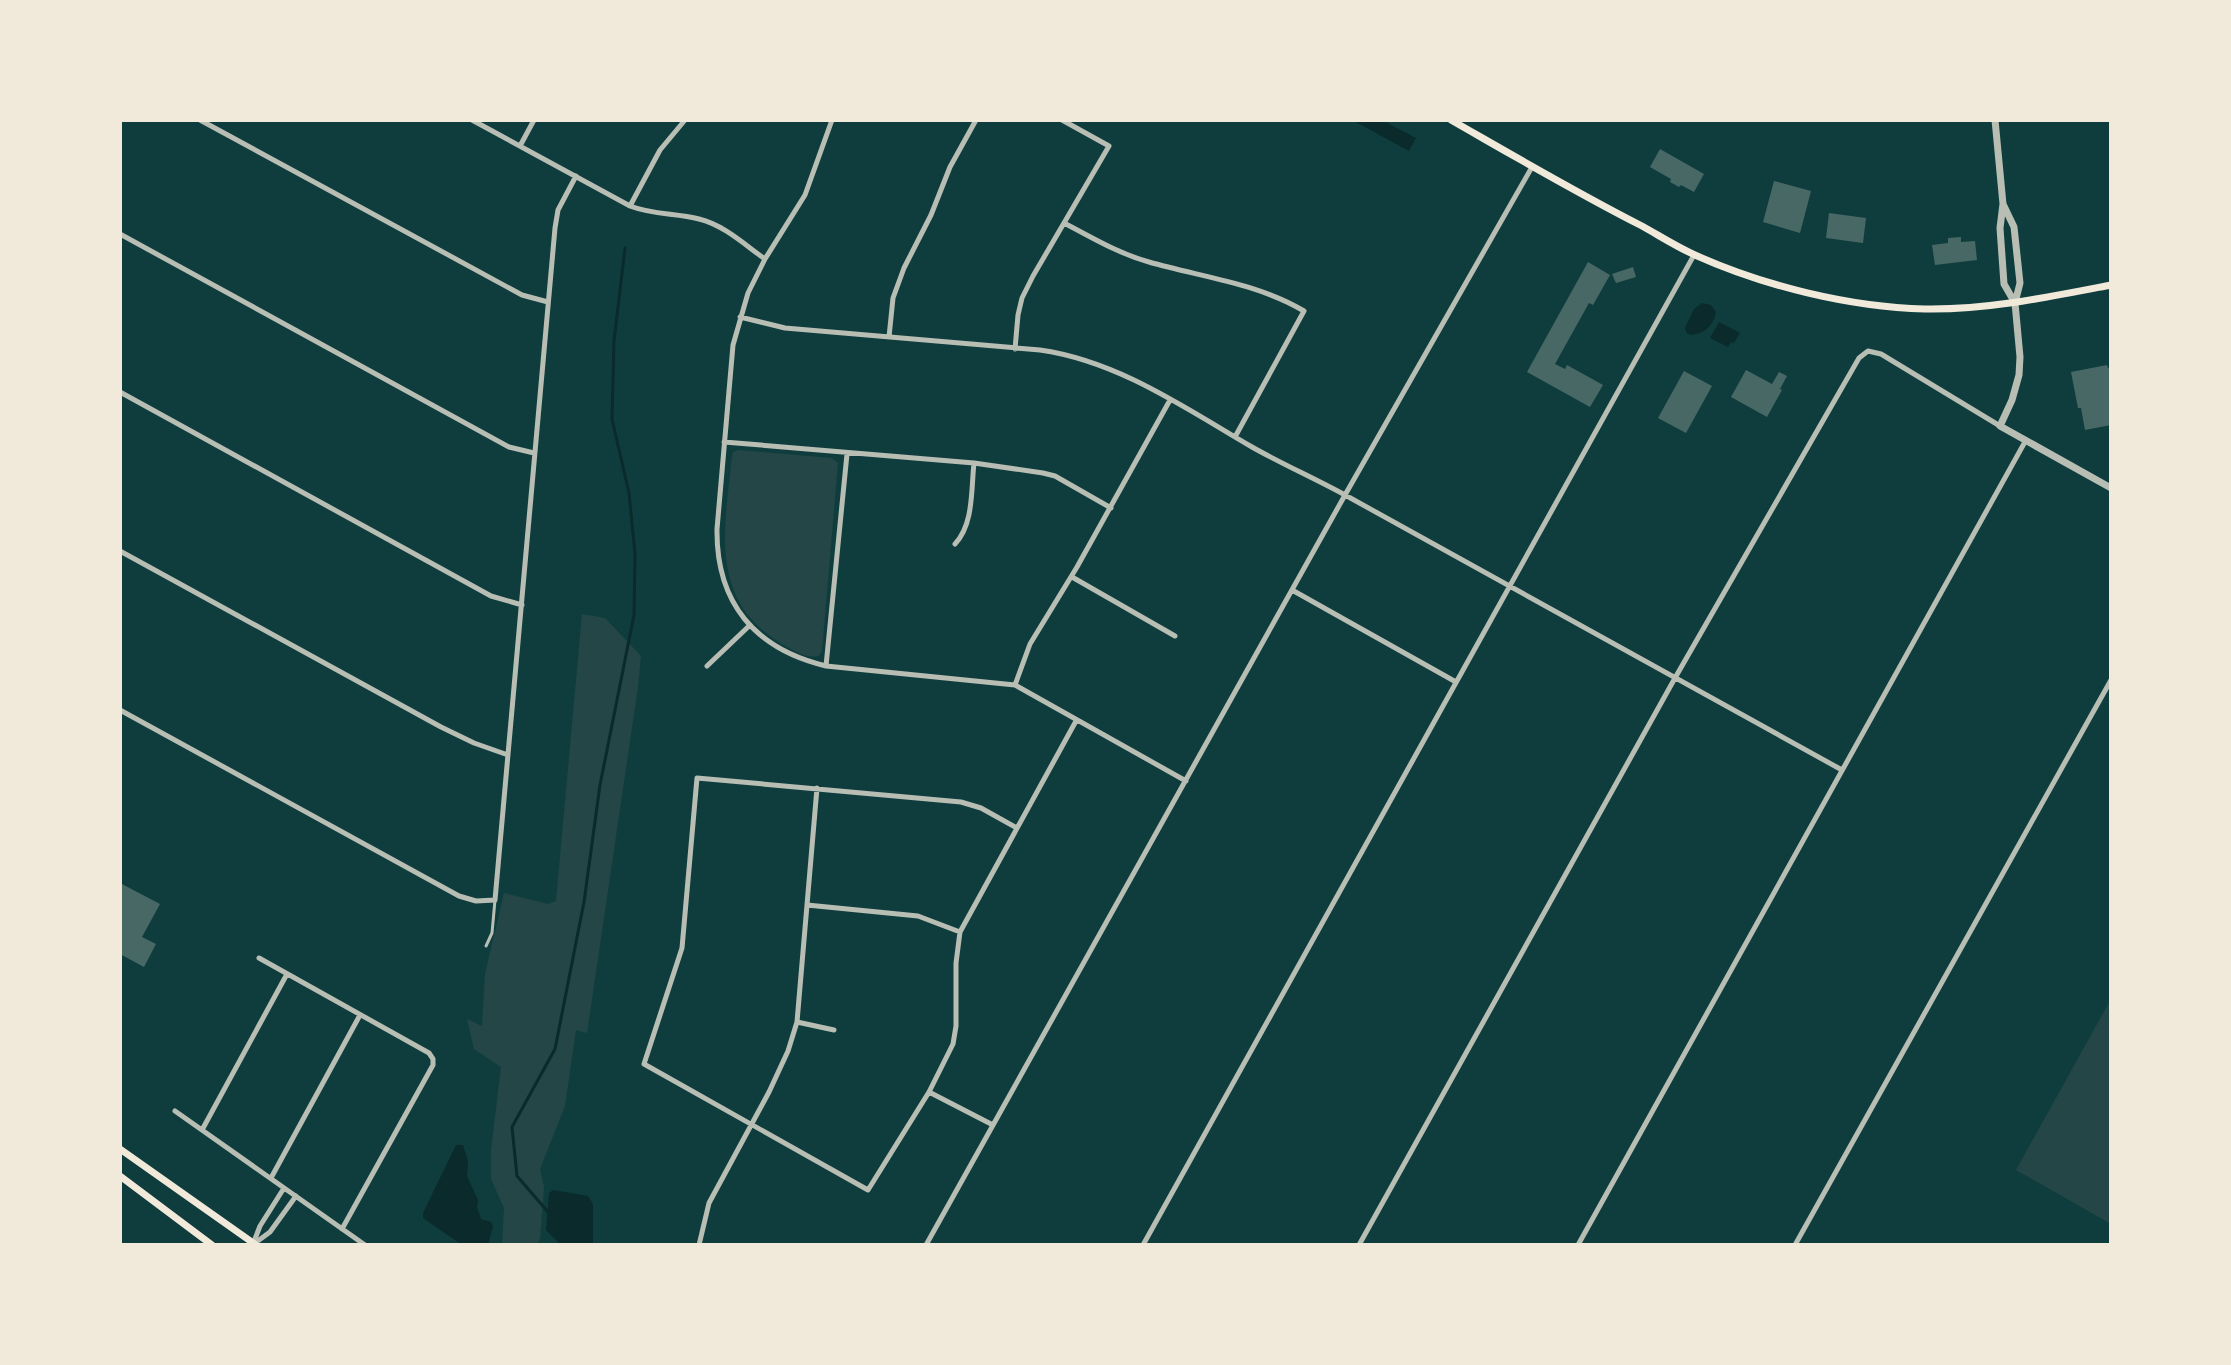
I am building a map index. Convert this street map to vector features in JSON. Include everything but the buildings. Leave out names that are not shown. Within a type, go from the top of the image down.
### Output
[{"type":"main road","points":[[1451,120],[1694,255],[1793,289],[1881,305],[1932,309],[2015,303],[2111,285]]},
{"type":"main road","points":[[120,1149],[254,1244]]},
{"type":"main road","points":[[120,1176],[212,1245]]},
{"type":"street","points":[[200,120],[522,295],[548,302]]},
{"type":"street","points":[[472,120],[630,206],[645,212],[713,223],[765,259]]},
{"type":"street","points":[[520,146],[534,120]]},
{"type":"street","points":[[630,206],[660,150],[685,120]]},
{"type":"street","points":[[832,120],[805,195],[748,293],[733,345],[717,529],[718,557],[732,599],[749,626],[788,654],[826,666],[1015,685],[1186,781]]},
{"type":"street","points":[[889,337],[893,298],[904,268],[931,215],[950,167],[976,120]]},
{"type":"street","points":[[1015,349],[1022,298],[1109,146],[1062,120]]},
{"type":"street","points":[[1995,120],[2003,204],[2000,228],[2004,284],[2015,303]]},
{"type":"street","points":[[926,1245],[1532,167]]},
{"type":"street","points":[[120,710],[459,896],[476,901],[495,900],[558,210],[576,176]]},
{"type":"street","points":[[2000,426],[2019,375],[2015,303],[2020,281],[2014,227],[2003,204]]},
{"type":"street","points":[[1064,223],[1115,251],[1267,293],[1304,311],[1235,437]]},
{"type":"street","points":[[120,234],[509,447],[534,453]]},
{"type":"street","points":[[1143,1245],[1694,255]]},
{"type":"street","points":[[740,317],[785,328],[1060,353],[1091,361],[1132,378],[1285,466],[1345,495],[1842,770]]},
{"type":"street","points":[[1359,1245],[1675,678],[1859,358],[1868,351],[1881,354],[2111,488]]},
{"type":"street","points":[[120,392],[491,596],[522,605]]},
{"type":"street","points":[[1015,685],[1030,644],[1072,577],[1170,400]]},
{"type":"street","points":[[1578,1245],[2026,440]]},
{"type":"street","points":[[724,442],[974,463],[1050,474],[1111,508]]},
{"type":"street","points":[[826,666],[847,454]]},
{"type":"street","points":[[955,544],[967,526],[974,463]]},
{"type":"street","points":[[120,551],[441,727],[508,755]]},
{"type":"street","points":[[1072,577],[1175,636]]},
{"type":"street","points":[[1292,590],[1456,682]]},
{"type":"street","points":[[707,666],[749,626]]},
{"type":"street","points":[[1795,1245],[2111,680]]},
{"type":"street","points":[[1017,828],[981,808],[961,802],[697,778],[682,948],[644,1064],[868,1190],[929,1092],[953,1044],[960,932],[1076,721]]},
{"type":"street","points":[[699,1245],[709,1203],[752,1126],[788,1051],[797,1022],[817,788]]},
{"type":"street","points":[[807,905],[918,916],[960,932]]},
{"type":"street","points":[[259,958],[429,1053],[433,1059],[433,1065],[342,1229]]},
{"type":"street","points":[[202,1130],[287,974]]},
{"type":"street","points":[[271,1178],[360,1015]]},
{"type":"street","points":[[797,1022],[834,1030]]},
{"type":"street","points":[[929,1092],[993,1125]]},
{"type":"street","points":[[175,1111],[365,1245]]},
{"type":"street","points":[[254,1244],[260,1226],[284,1188]]},
{"type":"street","points":[[254,1244],[270,1232],[296,1196]]},
{"type":"lane","points":[[486,946],[492,933],[495,900]]},
{"type":"shaded area","points":[[1352,120],[1382,120],[1416,138],[1409,151]]},
{"type":"shaded area","points":[[1702,303],[1711,305],[1716,312],[1715,317],[1704,331],[1690,335],[1685,328],[1694,309]]},
{"type":"shaded area","points":[[1719,322],[1740,333],[1728,347],[1710,338]]},
{"type":"shaded area","points":[[739,450],[832,458],[838,463],[822,651],[819,656],[808,656],[793,650],[756,624],[741,604],[731,582],[726,559],[726,508],[732,456]]},
{"type":"shaded area","points":[[582,614],[605,618],[641,656],[638,687],[587,1033],[576,1030],[565,1106],[540,1169],[544,1187],[540,1239],[537,1245],[502,1245],[504,1208],[491,1179],[491,1150],[501,1067],[474,1049],[467,1019],[482,1026],[485,974],[504,893],[548,904],[556,901]]},
{"type":"shaded area","points":[[2111,999],[2111,1224],[2016,1170]]},
{"type":"shaded area","points":[[456,1145],[463,1145],[468,1161],[467,1176],[478,1200],[481,1219],[491,1222],[493,1226],[488,1245],[462,1245],[423,1218]]},
{"type":"shaded area","points":[[553,1190],[588,1196],[593,1204],[593,1245],[557,1245],[558,1242],[546,1230],[549,1193]]},
{"type":"waterway","points":[[548,1212],[517,1176],[512,1127],[555,1049],[584,902],[600,785],[634,615],[635,554],[629,493],[612,419],[614,341],[625,248]]}]
